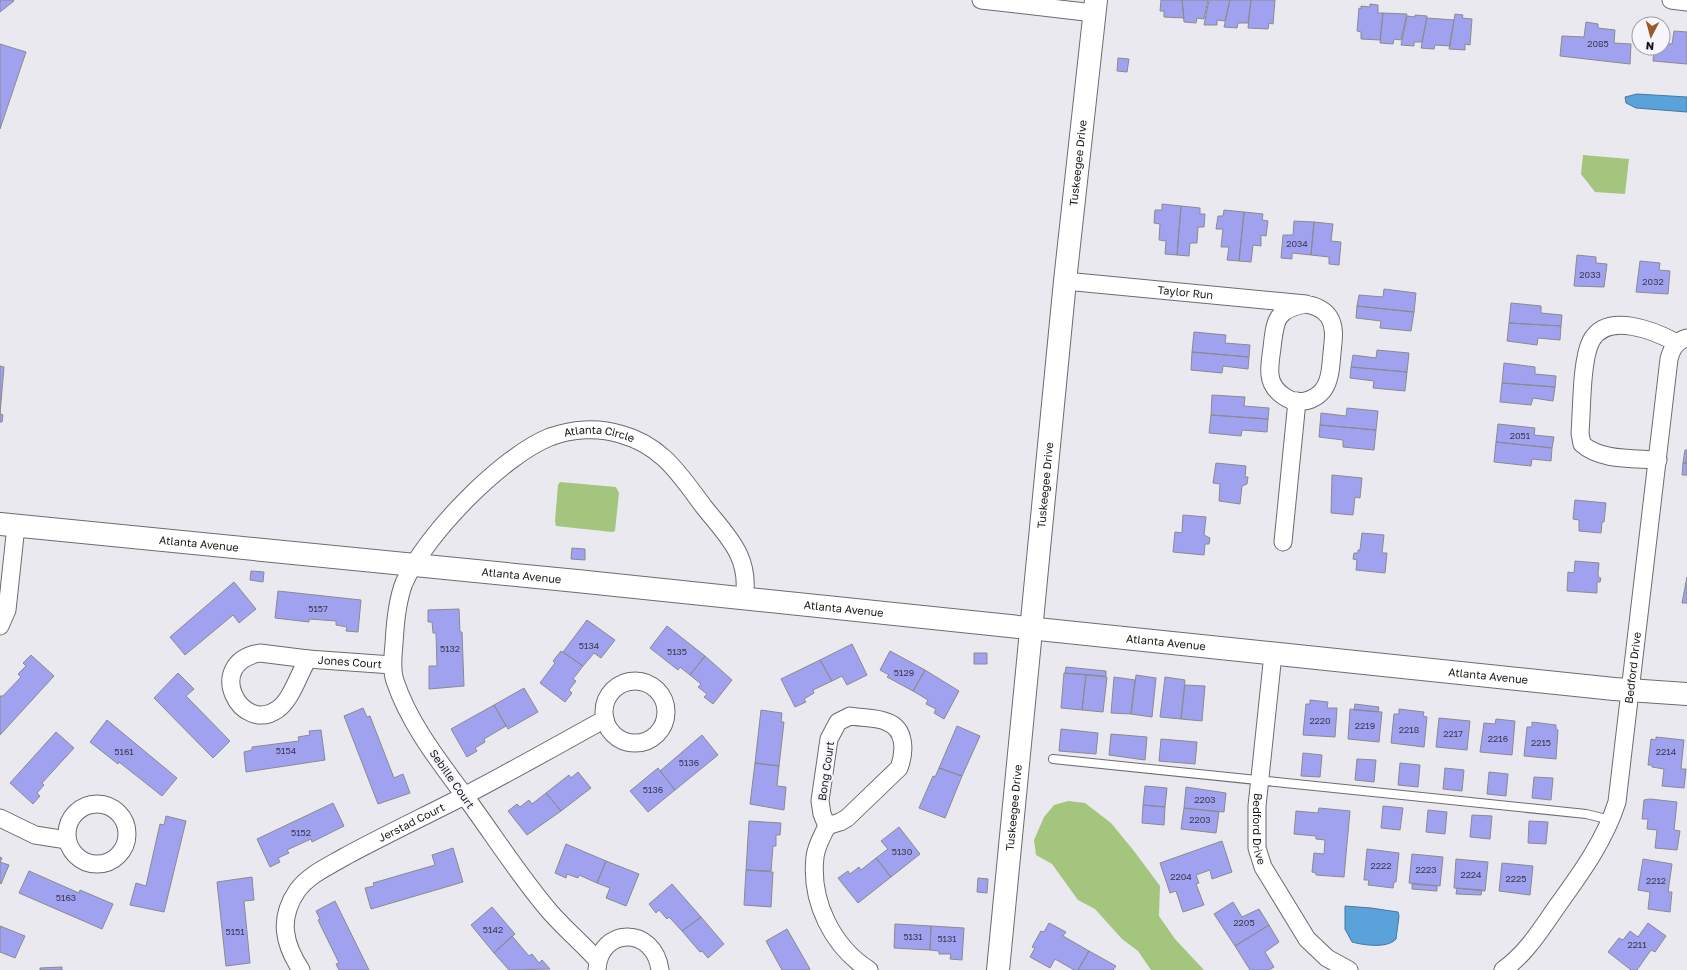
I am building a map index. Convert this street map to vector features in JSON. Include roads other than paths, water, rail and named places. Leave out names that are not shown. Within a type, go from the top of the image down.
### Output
[{"type":"street","points":[[986,0],[1095,6]]},
{"type":"street","points":[[1671,0],[1687,2]]},
{"type":"street","name":"Tuskeegee Drive","points":[[998,970],[1065,281],[1095,6]]},
{"type":"street","name":"Taylor Run","points":[[1065,281],[1316,306],[1329,317],[1333,327],[1329,379],[1322,392],[1311,399],[1297,401]]},
{"type":"street","points":[[1283,542],[1297,401],[1288,399],[1278,392],[1273,385],[1270,375],[1271,355],[1275,324],[1281,314],[1291,306],[1306,304]]},
{"type":"street","points":[[1658,460],[1600,454],[1590,451],[1582,444],[1580,433],[1587,354],[1590,342],[1595,335],[1607,326],[1623,326],[1645,329],[1682,340]]},
{"type":"street","name":"Bedford Drive","points":[[1503,970],[1529,947],[1583,870],[1611,820],[1617,802],[1669,359],[1671,350],[1682,340]]},
{"type":"street","name":"Atlanta Circle","points":[[414,565],[434,537],[462,504],[483,483],[528,448],[553,436],[571,432],[604,430],[640,441],[668,460],[737,549],[744,566],[746,577],[744,599]]},
{"type":"street","points":[[0,626],[6,610],[8,525]]},
{"type":"street","name":"Atlanta Avenue","points":[[8,525],[1032,628],[1273,654],[1631,690],[1687,694]]},
{"type":"street","name":"Sebille Court","points":[[414,565],[402,591],[392,665],[394,680],[411,717],[439,762],[551,913],[598,966]]},
{"type":"street","name":"Jones Court","points":[[308,659],[288,697],[278,709],[264,714],[253,713],[239,705],[233,695],[231,676],[238,663],[244,658],[260,653],[308,659],[392,665]]},
{"type":"street","name":"Bedford Drive","points":[[1273,654],[1259,781],[1255,827],[1256,848],[1264,867],[1307,939],[1327,958],[1349,970]]},
{"type":"street","name":"Bong Court","points":[[850,716],[887,722],[897,728],[902,738],[904,750],[899,768],[847,818],[827,826],[822,814],[820,801],[829,739],[834,727],[838,722],[850,716]]},
{"type":"street","name":"Jerstad Court","points":[[301,970],[287,944],[285,931],[288,912],[298,890],[305,883],[331,865],[381,837],[465,796],[605,719]]},
{"type":"street","points":[[0,818],[35,835],[67,840]]},
{"type":"street","points":[[827,826],[815,855],[814,878],[817,897],[824,918],[834,936],[858,963],[869,970]]},
{"type":"street","name":"Sebille Court","points":[[598,966],[603,950],[611,942],[622,938],[633,937],[644,941],[653,949],[658,959],[660,970]]},
{"type":"lane","points":[[1053,759],[1586,814],[1611,820]]},
{"type":"water","points":[[1637,94],[1687,97],[1687,112],[1636,108],[1626,103],[1625,97]]},
{"type":"water","points":[[1345,906],[1398,912],[1399,916],[1396,939],[1387,944],[1381,945],[1368,945],[1352,942],[1345,929]]}]
